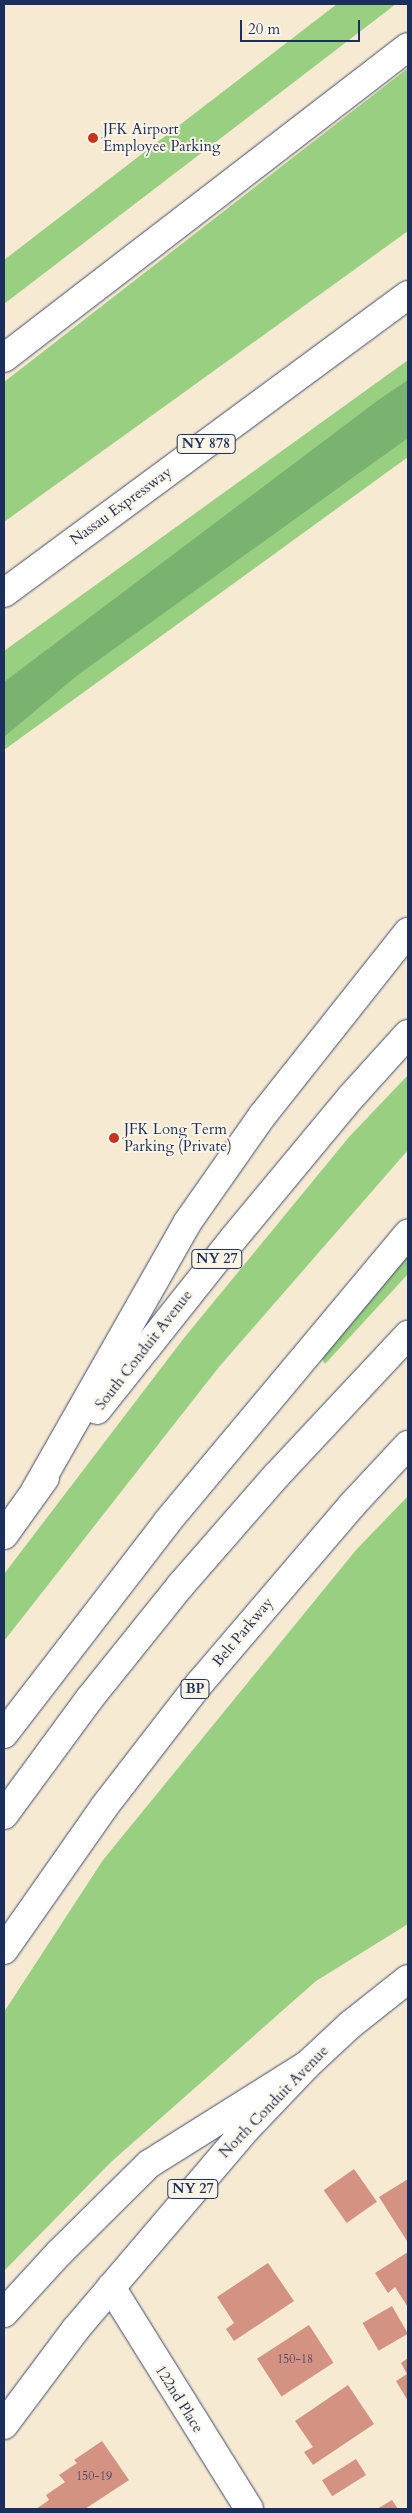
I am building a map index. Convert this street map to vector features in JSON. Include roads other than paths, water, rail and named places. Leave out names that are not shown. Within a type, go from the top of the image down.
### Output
[{"type":"main road","points":[[4,358],[408,47]]},
{"type":"main road","name":"Nassau Expressway","points":[[4,592],[408,294]]},
{"type":"main road","points":[[35,1491],[187,1223],[262,1116],[408,932]]},
{"type":"main road","name":"South Conduit Avenue","points":[[4,1535],[35,1491],[137,1357],[351,1097],[408,1034]]},
{"type":"main road","points":[[4,1734],[167,1522],[408,1234]]},
{"type":"main road","points":[[4,1815],[90,1698],[175,1593],[277,1475],[408,1335]]},
{"type":"main road","name":"Belt Parkway","points":[[4,1950],[98,1815],[188,1698],[306,1558],[408,1445]]},
{"type":"main road","name":"North Conduit Avenue","points":[[4,2425],[76,2330],[200,2180],[307,2065],[350,2025],[408,1979]]},
{"type":"main road","points":[[4,2313],[149,2164],[307,2065]]},
{"type":"main road","name":"122nd Place","points":[[111,2287],[249,2509]]},
{"type":"place","name":"JFK Airport Employee Parking","points":[[93,138]]},
{"type":"place","name":"JFK Long Term Parking (Private)","points":[[114,1138]]}]
